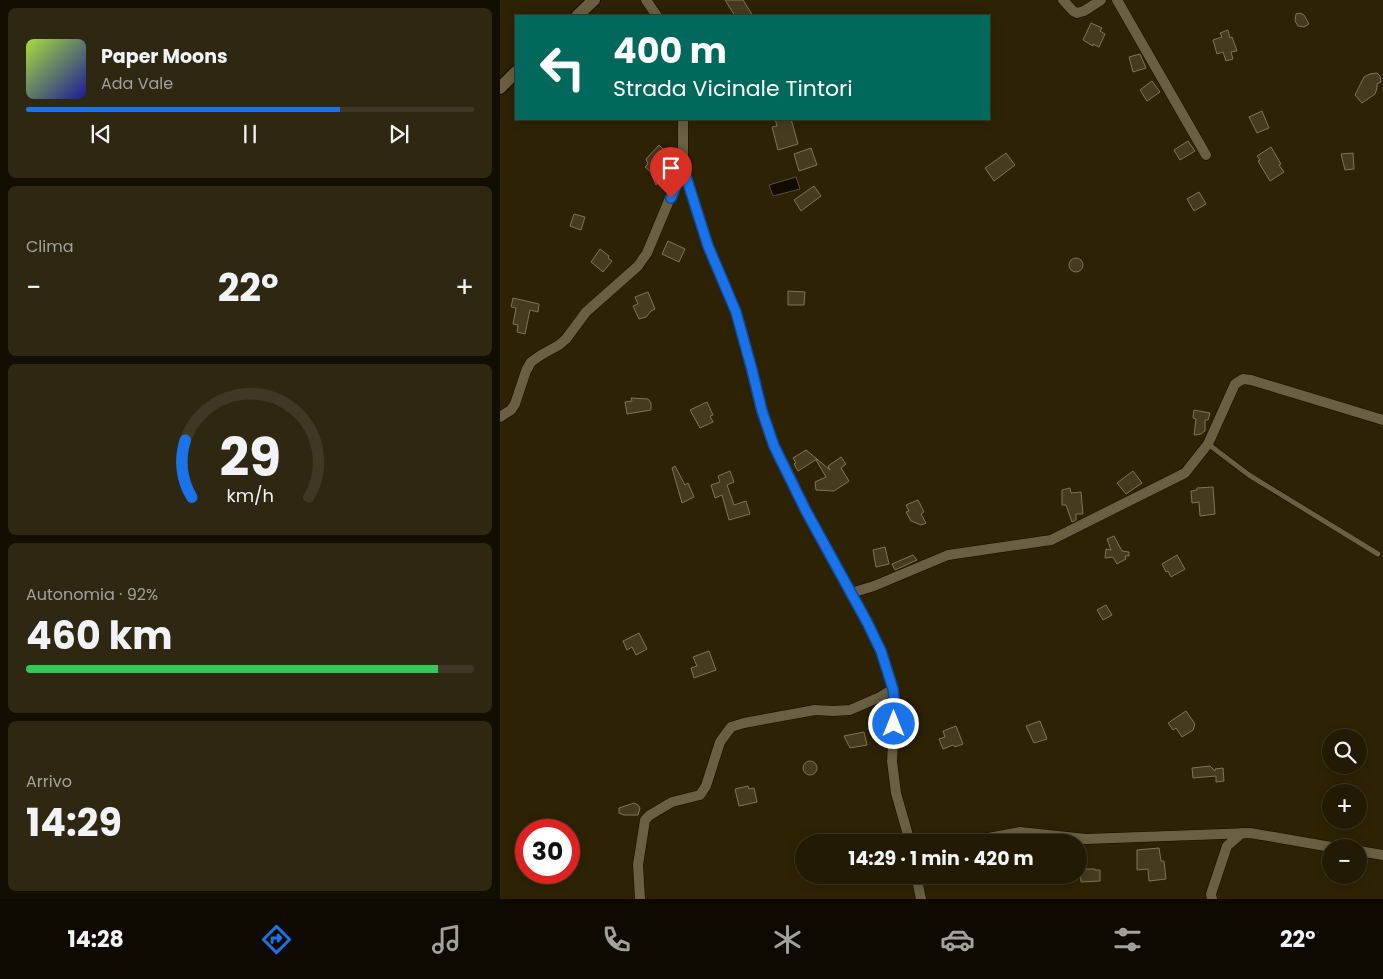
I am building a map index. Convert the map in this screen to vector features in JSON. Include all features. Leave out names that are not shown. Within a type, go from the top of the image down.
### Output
[{"type":"main road","points":[[578,15],[594,0]]},
{"type":"main road","points":[[500,88],[515,73]]},
{"type":"street","points":[[646,0],[656,15]]},
{"type":"street","points":[[1063,0],[1077,13],[1084,11],[1101,0]]},
{"type":"street","points":[[1117,0],[1206,155]]},
{"type":"street","points":[[684,120],[683,167],[708,246],[736,312],[762,411],[774,446],[806,511],[881,651],[893,689],[895,706],[892,761],[896,793],[908,834]]},
{"type":"street","points":[[500,417],[511,410],[515,404],[531,362],[566,339],[586,312],[638,266],[647,253],[683,167]]},
{"type":"street","points":[[851,593],[874,586],[948,556],[1050,540],[1185,474],[1208,444],[1235,384],[1243,379],[1383,420]]},
{"type":"street","points":[[640,899],[638,864],[645,820],[672,802],[700,795],[706,786],[720,742],[731,727],[815,710],[850,710],[893,689]]},
{"type":"street","points":[[1009,834],[1020,832],[1039,834]]},
{"type":"street","points":[[1212,899],[1211,894],[1227,846],[1242,833]]},
{"type":"street","points":[[1087,839],[1250,833],[1322,845]]},
{"type":"street","points":[[1367,852],[1383,855]]},
{"type":"street","points":[[918,884],[921,899]]},
{"type":"lane","points":[[1208,444],[1249,475],[1378,554]]},
{"type":"shaded area","points":[[796,177],[800,189],[773,196],[769,185]]},
{"type":"building","points":[[725,0],[743,0],[752,15],[734,15]]},
{"type":"building","points":[[1296,14],[1304,15],[1309,24],[1304,27],[1298,26],[1295,21]]},
{"type":"building","points":[[1091,23],[1102,28],[1100,31],[1105,34],[1099,47],[1083,40]]},
{"type":"building","points":[[1228,30],[1237,51],[1231,52],[1233,59],[1226,61],[1223,52],[1217,54],[1213,40],[1222,37],[1220,33]]},
{"type":"building","points":[[1140,54],[1146,68],[1133,72],[1129,57]]},
{"type":"building","points":[[1377,73],[1380,76],[1381,82],[1377,84],[1375,94],[1362,103],[1355,95],[1364,77]]},
{"type":"building","points":[[1152,81],[1160,92],[1147,101],[1140,90]]},
{"type":"building","points":[[1262,111],[1269,128],[1257,133],[1249,117]]},
{"type":"building","points":[[775,120],[791,120],[798,144],[778,150],[772,127],[777,126]]},
{"type":"building","points":[[1188,141],[1195,151],[1180,160],[1174,150]]},
{"type":"building","points":[[659,145],[668,154],[666,156],[669,160],[668,162],[675,169],[670,180],[661,177],[656,185],[650,171],[645,167],[648,164],[646,159]]},
{"type":"building","points":[[1271,147],[1284,172],[1270,181],[1257,156]]},
{"type":"building","points":[[811,148],[817,165],[799,171],[794,154]]},
{"type":"building","points":[[1006,153],[1015,165],[994,181],[985,168]]},
{"type":"building","points":[[1353,153],[1354,169],[1345,170],[1341,154]]},
{"type":"building","points":[[814,186],[821,196],[801,211],[794,200]]},
{"type":"building","points":[[1199,192],[1206,204],[1194,211],[1187,199]]},
{"type":"building","points":[[574,214],[585,217],[581,230],[570,226]]},
{"type":"building","points":[[668,241],[685,249],[679,262],[662,254]]},
{"type":"building","points":[[600,249],[612,261],[603,272],[591,262]]},
{"type":"building","points":[[1076,258],[1081,260],[1083,265],[1081,270],[1076,272],[1071,270],[1069,265],[1071,260]]},
{"type":"building","points":[[788,291],[805,292],[804,305],[788,305]]},
{"type":"building","points":[[648,292],[655,309],[646,317],[639,319],[633,306],[638,304],[635,297]]},
{"type":"building","points":[[513,298],[539,304],[538,312],[530,310],[525,334],[517,332],[518,325],[513,324],[516,308],[511,307]]},
{"type":"building","points":[[631,398],[648,399],[651,403],[651,410],[627,414],[625,402],[632,401]]},
{"type":"building","points":[[707,402],[713,415],[710,416],[713,422],[700,428],[690,410]]},
{"type":"building","points":[[1194,410],[1210,413],[1208,420],[1205,420],[1205,431],[1194,435],[1196,419],[1193,418]]},
{"type":"building","points":[[806,450],[817,459],[798,471],[793,458]]},
{"type":"building","points":[[841,457],[846,464],[841,468],[849,481],[834,491],[816,490],[815,482],[826,477],[816,460],[830,470],[828,466]]},
{"type":"building","points":[[675,466],[685,485],[688,483],[694,497],[682,503],[672,468]]},
{"type":"building","points":[[730,471],[734,482],[727,485],[734,505],[746,501],[750,514],[729,520],[722,495],[715,498],[711,485],[720,482],[718,476]]},
{"type":"building","points":[[1133,471],[1142,483],[1126,494],[1117,483]]},
{"type":"building","points":[[1213,487],[1215,514],[1200,516],[1199,502],[1192,503],[1191,491],[1197,490],[1197,488]]},
{"type":"building","points":[[1070,488],[1071,493],[1081,492],[1083,514],[1076,514],[1076,520],[1072,522],[1066,505],[1062,505],[1062,490]]},
{"type":"building","points":[[918,500],[924,512],[921,514],[926,523],[921,525],[911,521],[906,512],[909,511],[906,505]]},
{"type":"building","points":[[1114,536],[1122,551],[1129,552],[1129,556],[1125,556],[1126,559],[1117,564],[1113,557],[1105,558],[1106,549],[1111,550],[1107,539]]},
{"type":"building","points":[[885,547],[889,564],[876,567],[873,550]]},
{"type":"building","points":[[913,555],[917,560],[895,570],[892,564]]},
{"type":"building","points":[[1177,555],[1185,569],[1171,577],[1162,564]]},
{"type":"building","points":[[1106,605],[1112,615],[1103,620],[1097,610]]},
{"type":"building","points":[[639,633],[647,649],[636,655],[632,647],[627,650],[623,641]]},
{"type":"building","points":[[709,651],[716,670],[694,678],[691,668],[697,666],[693,657]]},
{"type":"building","points":[[1186,711],[1195,724],[1193,730],[1182,737],[1176,728],[1173,730],[1168,723]]},
{"type":"building","points":[[1040,721],[1047,739],[1034,743],[1026,726]]},
{"type":"building","points":[[956,726],[963,744],[943,749],[939,739],[945,737],[943,731]]},
{"type":"building","points":[[864,732],[867,745],[850,748],[844,736]]},
{"type":"building","points":[[807,761],[813,761],[817,768],[813,775],[807,775],[803,771],[803,765]]},
{"type":"building","points":[[1210,766],[1215,771],[1215,769],[1223,768],[1224,781],[1216,782],[1216,776],[1193,778],[1192,768]]},
{"type":"building","points":[[748,786],[749,789],[754,788],[757,802],[739,806],[735,789]]},
{"type":"building","points":[[634,803],[640,808],[638,815],[619,813],[619,808]]},
{"type":"building","points":[[1159,848],[1161,861],[1164,861],[1166,879],[1149,881],[1148,869],[1137,870],[1137,850]]},
{"type":"building","points":[[1087,869],[1100,870],[1100,881],[1087,882]]},
{"type":"route","points":[[671,198],[683,167],[708,246],[736,312],[762,411],[774,446],[806,511],[881,651],[893,689],[895,706],[894,724]]}]
